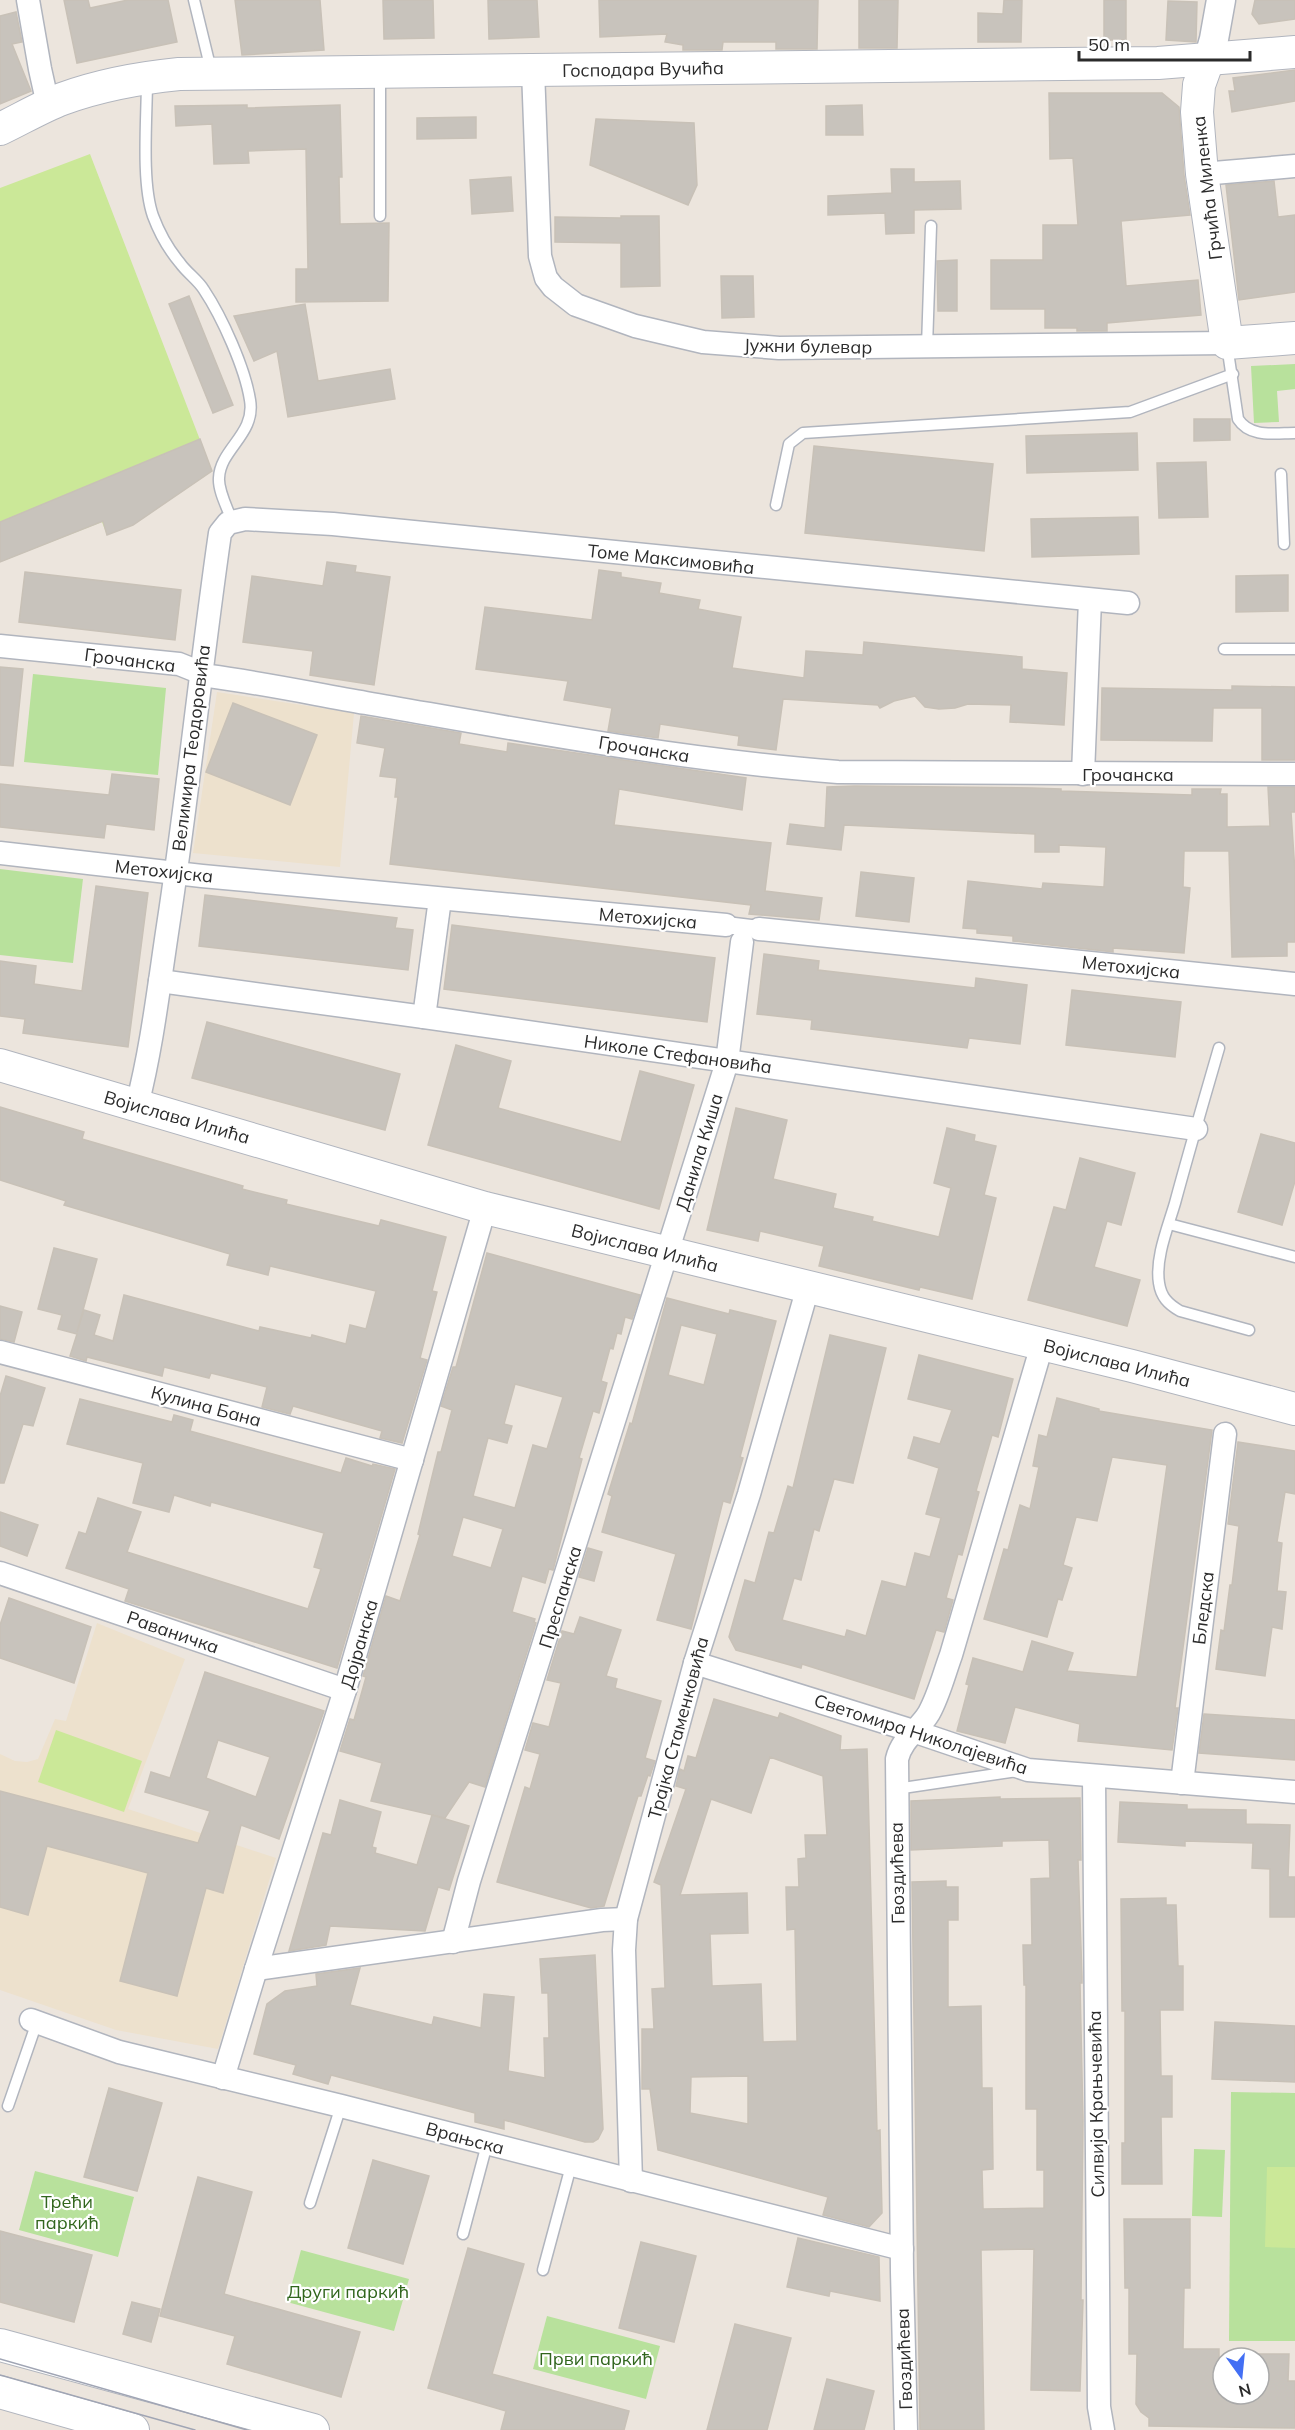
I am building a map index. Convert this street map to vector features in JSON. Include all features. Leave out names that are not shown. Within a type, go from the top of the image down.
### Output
[{"type":"main road","name":"Господара Вучића","points":[[0,129],[48,105],[101,87],[147,77],[212,74],[1208,60],[1295,52]]},
{"type":"main road","name":"Грчића Миленка","points":[[1208,60],[1197,95],[1202,174],[1227,343]]},
{"type":"main road","name":"Јужни булевар","points":[[1227,343],[1295,339]]},
{"type":"main road","name":"Војислава Илића","points":[[0,1065],[485,1208],[1295,1408]]},
{"type":"main road","points":[[0,2345],[313,2430]]},
{"type":"main road","points":[[0,2392],[120,2428]]},
{"type":"street","points":[[28,0],[48,105]]},
{"type":"street","name":"Грчића Миленка","points":[[1208,60],[1221,0]]},
{"type":"street","name":"Јужни булевар","points":[[533,70],[540,256],[546,278],[560,294],[576,305],[634,326],[704,342],[779,348],[1227,343]]},
{"type":"street","points":[[1202,174],[1295,166]]},
{"type":"street","name":"Томе Максимовића","points":[[226,527],[245,519],[333,524],[1128,603]]},
{"type":"street","name":"Велимира Теодоровића","points":[[137,1105],[160,981],[176,873],[200,673],[226,527]]},
{"type":"street","points":[[1083,774],[1090,600]]},
{"type":"street","name":"Грочанска","points":[[0,646],[178,664],[200,673],[547,734],[752,764],[838,772],[1295,774]]},
{"type":"street","name":"Метохијска","points":[[0,853],[176,873],[726,925],[751,935],[1295,984]]},
{"type":"street","points":[[424,1017],[440,899]]},
{"type":"street","name":"Данила Киша","points":[[668,1254],[727,1062],[751,935]]},
{"type":"street","name":"Николе Стефановића","points":[[160,981],[1196,1129]]},
{"type":"street","name":"Дојранска","points":[[223,2078],[345,1690],[485,1208]]},
{"type":"street","name":"Преспанска","points":[[453,1942],[469,1881],[668,1254]]},
{"type":"street","name":"Трајка Стаменковића","points":[[631,2181],[624,1950],[626,1919],[695,1663],[749,1494],[808,1287]]},
{"type":"street","name":"Гвоздићева","points":[[906,2430],[896,1789],[899,1750],[933,1705],[951,1654],[1042,1345]]},
{"type":"street","name":"Кулина Бана","points":[[0,1352],[412,1460]]},
{"type":"street","name":"Бледска","points":[[1182,1783],[1225,1434]]},
{"type":"street","name":"Раваничка","points":[[0,1573],[345,1690]]},
{"type":"street","name":"Светомира Николајевића","points":[[695,1663],[913,1731],[1028,1770],[1295,1792]]},
{"type":"street","name":"Силвија Крањчевића","points":[[1094,1777],[1099,2407],[1103,2430]]},
{"type":"street","points":[[256,1969],[602,1920],[626,1919]]},
{"type":"street","name":"Врањска","points":[[34,2021],[119,2052],[902,2249]]},
{"type":"lane","points":[[194,0],[212,74]]},
{"type":"lane","points":[[380,72],[380,216]]},
{"type":"lane","points":[[147,77],[147,196],[153,215],[160,233],[180,263],[203,289],[214,309],[239,363],[250,401],[250,418],[244,432],[226,459],[219,476],[226,527]]},
{"type":"lane","points":[[927,347],[931,226]]},
{"type":"lane","points":[[1227,343],[1238,419],[1242,425],[1253,432],[1295,433]]},
{"type":"lane","points":[[776,505],[789,444],[803,433],[1130,412],[1233,374]]},
{"type":"lane","points":[[1281,474],[1284,543]]},
{"type":"lane","points":[[1283,502],[1295,501]]},
{"type":"lane","points":[[1224,649],[1295,649]]},
{"type":"lane","points":[[1219,1048],[1169,1224],[1159,1274],[1164,1299],[1170,1305],[1180,1311],[1249,1330]]},
{"type":"lane","points":[[1169,1224],[1295,1257]]},
{"type":"lane","points":[[896,1789],[1028,1770]]},
{"type":"lane","points":[[8,2106],[34,2021]]},
{"type":"lane","points":[[310,2203],[341,2106]]},
{"type":"lane","points":[[463,2234],[487,2144]]},
{"type":"lane","points":[[543,2270],[571,2166]]},
{"type":"shaded area","points":[[217,692],[354,713],[340,867],[193,853]]},
{"type":"shaded area","points":[[97,1623],[185,1659],[128,1809],[276,1858],[218,2049],[116,2030],[0,1990],[0,1754],[15,1761],[27,1762],[38,1759],[55,1719],[66,1721]]},
{"type":"green space","points":[[90,154],[212,471],[143,518],[140,512],[107,535],[102,522],[0,562],[0,188]]},
{"type":"green space","points":[[1295,364],[1295,389],[1277,391],[1279,422],[1254,423],[1251,366]]},
{"type":"green space","points":[[33,674],[166,688],[158,775],[24,762]]},
{"type":"green space","points":[[0,869],[83,879],[73,963],[0,955]]},
{"type":"green space","points":[[56,1730],[142,1761],[124,1812],[38,1782]]},
{"type":"green space","points":[[1231,2092],[1295,2093],[1295,2341],[1229,2341]]},
{"type":"green space","points":[[1194,2149],[1225,2150],[1222,2217],[1192,2216]]},
{"type":"green space","points":[[1267,2167],[1295,2167],[1295,2248],[1265,2247]]},
{"type":"green space","name":"Трећи паркић","points":[[35,2171],[134,2197],[118,2257],[19,2230]]},
{"type":"green space","name":"Други паркић","points":[[301,2250],[409,2279],[394,2331],[287,2302]]},
{"type":"green space","name":"Први паркић","points":[[547,2316],[660,2346],[646,2399],[533,2369]]},
{"type":"building","points":[[64,0],[88,0],[90,8],[128,0],[168,0],[177,42],[77,63]]},
{"type":"building","points":[[235,0],[320,0],[324,50],[242,55]]},
{"type":"building","points":[[383,0],[433,0],[434,38],[384,39]]},
{"type":"building","points":[[488,0],[537,0],[539,37],[489,39]]},
{"type":"building","points":[[599,0],[818,0],[817,49],[776,49],[776,42],[723,42],[722,50],[683,50],[683,45],[665,42],[667,34],[600,37]]},
{"type":"building","points":[[859,0],[898,0],[897,48],[859,48]]},
{"type":"building","points":[[1004,0],[1022,0],[1021,42],[978,42],[978,13],[1003,14]]},
{"type":"building","points":[[1104,0],[1126,0],[1126,40],[1104,40]]},
{"type":"building","points":[[1255,0],[1295,0],[1295,19],[1259,24],[1252,14]]},
{"type":"building","points":[[1168,1],[1197,2],[1196,42],[1166,40]]},
{"type":"building","points":[[16,12],[22,42],[12,44],[31,91],[0,104],[0,16]]},
{"type":"building","points":[[1295,70],[1295,101],[1232,112],[1229,91],[1235,91],[1233,78]]},
{"type":"building","points":[[1049,93],[1162,93],[1179,107],[1184,175],[1190,215],[1121,221],[1126,286],[1198,280],[1201,315],[1107,323],[1107,331],[1077,331],[1077,328],[1045,328],[1045,309],[991,309],[991,260],[1043,260],[1043,225],[1078,225],[1073,158],[1050,159]]},
{"type":"building","points":[[247,105],[247,108],[340,105],[342,177],[339,177],[340,224],[389,223],[388,301],[296,302],[296,269],[308,269],[306,149],[248,151],[249,163],[214,164],[212,124],[176,126],[175,106]]},
{"type":"building","points":[[862,105],[863,135],[826,135],[826,106]]},
{"type":"building","points":[[476,117],[476,138],[417,139],[417,118]]},
{"type":"building","points":[[596,119],[694,123],[697,185],[688,205],[590,165]]},
{"type":"building","points":[[891,169],[914,169],[914,182],[960,181],[961,209],[914,210],[914,233],[886,234],[885,213],[828,215],[828,196],[892,193]]},
{"type":"building","points":[[511,177],[513,211],[472,214],[470,180]]},
{"type":"building","points":[[1274,181],[1278,217],[1295,215],[1295,292],[1239,300],[1226,185]]},
{"type":"building","points":[[621,216],[659,216],[660,286],[621,287],[621,243],[555,242],[555,217],[621,218]]},
{"type":"building","points":[[957,260],[957,311],[938,311],[937,261]]},
{"type":"building","points":[[721,276],[753,276],[754,317],[722,318]]},
{"type":"building","points":[[189,296],[233,405],[213,413],[169,304]]},
{"type":"building","points":[[305,304],[318,381],[390,369],[395,399],[288,417],[277,351],[254,361],[234,316]]},
{"type":"building","points":[[1194,419],[1230,419],[1230,440],[1194,441]]},
{"type":"building","points":[[1137,433],[1138,470],[1027,473],[1026,436]]},
{"type":"building","points":[[200,439],[212,471],[133,525],[107,535],[103,521],[0,562],[0,522]]},
{"type":"building","points":[[814,446],[993,464],[984,551],[805,533]]},
{"type":"building","points":[[1206,462],[1208,517],[1159,518],[1157,463]]},
{"type":"building","points":[[1138,517],[1139,554],[1032,557],[1031,519]]},
{"type":"building","points":[[327,562],[356,566],[355,572],[390,577],[374,685],[310,675],[313,651],[243,642],[252,576],[323,586]]},
{"type":"building","points":[[599,570],[621,573],[621,577],[661,583],[659,593],[700,600],[698,609],[741,617],[732,668],[804,678],[806,651],[863,655],[864,642],[1022,657],[1022,669],[1067,673],[1064,725],[1010,722],[1011,705],[968,704],[939,709],[925,707],[915,696],[894,701],[880,708],[878,705],[783,699],[776,750],[738,745],[739,736],[660,724],[658,738],[608,731],[612,708],[564,700],[568,681],[476,669],[485,607],[592,620]]},
{"type":"building","points":[[25,572],[181,590],[175,640],[19,622]]},
{"type":"building","points":[[1288,575],[1288,611],[1236,612],[1236,576]]},
{"type":"building","points":[[0,667],[23,669],[13,766],[0,765]]},
{"type":"building","points":[[1232,686],[1295,687],[1295,760],[1262,760],[1262,708],[1213,708],[1212,741],[1101,740],[1102,688],[1232,690]]},
{"type":"building","points":[[233,703],[317,735],[290,805],[206,772]]},
{"type":"building","points":[[361,716],[461,733],[459,744],[507,752],[508,743],[746,778],[742,810],[619,789],[614,825],[771,843],[765,891],[822,898],[819,920],[749,914],[751,905],[390,864],[398,797],[395,797],[397,778],[380,776],[385,748],[357,743]]},
{"type":"building","points":[[112,774],[159,779],[154,830],[106,824],[104,838],[0,827],[0,784],[109,795]]},
{"type":"building","points":[[827,787],[1032,788],[1192,795],[1192,789],[1221,789],[1220,794],[1227,794],[1227,827],[1270,826],[1268,787],[1295,787],[1295,812],[1291,812],[1295,872],[1295,942],[1287,942],[1287,956],[1232,957],[1229,851],[1184,851],[1183,887],[1190,888],[1184,953],[1113,948],[1113,952],[1013,941],[1013,936],[977,933],[977,929],[963,928],[968,881],[1042,889],[1043,883],[1104,887],[1106,847],[1059,845],[1059,852],[1035,852],[1035,834],[844,825],[841,850],[787,844],[790,824],[825,828]]},
{"type":"building","points":[[861,872],[914,878],[909,922],[856,916]]},
{"type":"building","points":[[96,886],[148,893],[128,1047],[23,1033],[25,1019],[0,1016],[0,961],[36,966],[34,984],[82,991]]},
{"type":"building","points":[[205,895],[397,918],[395,928],[413,930],[408,970],[199,946]]},
{"type":"building","points":[[452,925],[715,958],[707,1022],[444,989]]},
{"type":"building","points":[[764,954],[819,961],[818,970],[975,988],[976,978],[1027,985],[1020,1044],[969,1038],[967,1048],[811,1029],[812,1020],[757,1014]]},
{"type":"building","points":[[1072,990],[1181,1002],[1175,1057],[1066,1045]]},
{"type":"building","points":[[207,1022],[400,1074],[385,1130],[192,1078]]},
{"type":"building","points":[[456,1045],[511,1061],[498,1108],[621,1142],[640,1071],[694,1085],[659,1209],[428,1145]]},
{"type":"building","points":[[0,1107],[84,1132],[82,1139],[243,1186],[242,1189],[287,1200],[286,1204],[379,1226],[381,1220],[446,1237],[432,1291],[437,1292],[420,1358],[427,1360],[402,1443],[380,1438],[382,1431],[293,1406],[290,1414],[262,1407],[267,1387],[211,1373],[209,1378],[164,1367],[162,1376],[87,1357],[86,1361],[70,1356],[77,1334],[58,1329],[62,1315],[38,1309],[54,1248],[97,1259],[77,1332],[84,1310],[100,1315],[94,1335],[113,1341],[124,1295],[259,1331],[260,1327],[311,1338],[312,1335],[346,1344],[350,1325],[366,1329],[376,1291],[270,1266],[268,1275],[227,1265],[230,1254],[64,1205],[66,1201],[0,1180]]},
{"type":"building","points":[[736,1108],[787,1120],[773,1179],[836,1194],[833,1208],[873,1217],[872,1221],[939,1237],[951,1188],[934,1183],[947,1128],[975,1135],[974,1141],[996,1146],[984,1195],[996,1198],[972,1299],[920,1287],[919,1290],[819,1266],[824,1246],[760,1231],[758,1241],[707,1230]]},
{"type":"building","points":[[1261,1134],[1295,1143],[1295,1181],[1282,1225],[1238,1212]]},
{"type":"building","points":[[1080,1158],[1135,1173],[1121,1225],[1107,1221],[1094,1267],[1140,1280],[1127,1326],[1028,1300],[1054,1207],[1066,1210]]},
{"type":"building","points":[[487,1253],[640,1295],[632,1319],[625,1317],[621,1334],[617,1333],[613,1349],[610,1348],[601,1381],[607,1383],[599,1413],[593,1411],[579,1458],[582,1459],[553,1570],[549,1569],[545,1583],[522,1576],[512,1612],[535,1619],[536,1623],[485,1787],[469,1782],[445,1818],[371,1801],[382,1763],[340,1751],[350,1719],[354,1720],[366,1677],[363,1676],[386,1596],[400,1601],[420,1535],[418,1534],[438,1452],[441,1452],[452,1410],[441,1406],[453,1367],[456,1367]],"holes":[[[515,1384],[563,1397],[547,1449],[533,1445],[515,1508],[473,1496],[488,1438],[507,1443],[512,1426],[504,1424]],[[463,1517],[503,1529],[491,1568],[452,1556]]]},
{"type":"building","points":[[667,1298],[729,1314],[730,1310],[776,1321],[740,1457],[743,1458],[730,1503],[723,1501],[691,1629],[657,1620],[676,1554],[602,1532],[612,1496],[608,1494],[630,1423],[632,1424]],"holes":[[[681,1325],[717,1334],[704,1385],[668,1375]]]},
{"type":"building","points":[[0,1306],[22,1312],[14,1342],[0,1339]]},
{"type":"building","points":[[830,1335],[886,1348],[853,1483],[834,1479],[819,1531],[814,1529],[801,1580],[794,1578],[782,1620],[845,1637],[847,1630],[866,1636],[882,1581],[906,1587],[915,1553],[930,1557],[941,1518],[926,1514],[939,1468],[908,1458],[914,1437],[940,1444],[952,1410],[908,1399],[919,1355],[1013,1379],[998,1437],[992,1435],[976,1491],[979,1492],[962,1555],[958,1554],[946,1598],[953,1600],[944,1632],[936,1630],[914,1699],[802,1664],[801,1668],[736,1650],[729,1637],[745,1580],[755,1583],[769,1532],[774,1533],[788,1486],[793,1488]]},
{"type":"building","points":[[6,1376],[45,1388],[33,1426],[23,1424],[4,1483],[0,1483],[0,1396]]},
{"type":"building","points":[[1057,1398],[1099,1409],[1099,1411],[1212,1430],[1175,1708],[1178,1708],[1172,1750],[1078,1741],[1080,1724],[1015,1707],[1005,1743],[957,1731],[969,1685],[966,1684],[973,1658],[1023,1672],[1032,1641],[1073,1653],[1067,1671],[1137,1677],[1167,1465],[1112,1457],[1097,1521],[1076,1517],[1063,1565],[1072,1568],[1062,1600],[1058,1599],[1047,1637],[984,1619],[1004,1549],[1008,1550],[1020,1505],[1030,1509],[1039,1467],[1033,1466],[1039,1435],[1047,1437]]},
{"type":"building","points":[[80,1399],[172,1422],[174,1415],[193,1420],[190,1431],[341,1473],[346,1458],[372,1466],[373,1464],[395,1469],[337,1668],[125,1601],[129,1589],[66,1568],[79,1532],[86,1534],[98,1498],[141,1512],[127,1552],[308,1609],[321,1569],[314,1567],[324,1533],[211,1502],[210,1506],[174,1495],[169,1512],[133,1503],[143,1463],[67,1444]]},
{"type":"building","points":[[1238,1442],[1295,1451],[1295,1494],[1285,1492],[1277,1542],[1282,1543],[1277,1591],[1286,1592],[1282,1629],[1272,1627],[1265,1676],[1216,1669],[1221,1630],[1224,1631],[1230,1585],[1232,1585],[1239,1526],[1228,1524]]},
{"type":"building","points":[[0,1512],[38,1525],[27,1556],[0,1546]]},
{"type":"building","points":[[588,1548],[602,1552],[594,1581],[579,1577]]},
{"type":"building","points":[[9,1598],[91,1627],[74,1683],[0,1658],[0,1625]]},
{"type":"building","points":[[580,1617],[621,1630],[606,1676],[617,1679],[615,1688],[661,1701],[645,1758],[655,1761],[650,1776],[648,1775],[641,1796],[638,1796],[604,1906],[591,1908],[497,1882],[525,1787],[530,1789],[540,1754],[525,1750],[533,1723],[549,1727],[561,1683],[547,1680],[562,1631],[574,1634]]},
{"type":"building","points":[[205,1672],[324,1711],[279,1839],[241,1825],[223,1893],[206,1888],[177,1996],[120,1981],[148,1873],[47,1846],[28,1915],[0,1907],[0,1791],[198,1843],[210,1811],[145,1792],[151,1772],[170,1778]],"holes":[[[218,1740],[270,1757],[256,1797],[206,1778]]]},
{"type":"building","points":[[714,1699],[778,1718],[780,1713],[841,1736],[840,1750],[867,1749],[877,2131],[880,2130],[882,2213],[869,2227],[823,2215],[828,2197],[658,2150],[650,2089],[642,2089],[642,2029],[654,2029],[652,1989],[665,1988],[661,1885],[654,1882],[686,1789],[676,1786],[680,1769],[684,1771],[688,1756],[696,1758]],"holes":[[[770,1757],[823,1776],[827,1835],[805,1835],[806,1858],[798,1859],[799,1887],[786,1887],[787,1930],[795,1929],[797,2041],[763,2042],[761,1984],[712,1986],[710,1934],[748,1933],[747,1893],[680,1895],[711,1799],[751,1813]],[[748,2076],[748,2124],[690,2113],[691,2077]]]},
{"type":"building","points":[[1204,1714],[1295,1720],[1295,1760],[1199,1753]]},
{"type":"building","points":[[1000,1797],[1000,1799],[1080,1798],[1081,1860],[1078,1860],[1082,1977],[1082,1983],[1080,1983],[1083,2120],[1081,2300],[1083,2300],[1080,2391],[1031,2390],[1034,2249],[981,2250],[984,2430],[920,2430],[912,1882],[946,1881],[946,1887],[958,1887],[958,1920],[948,1920],[948,2007],[981,2006],[982,2088],[992,2088],[993,2169],[982,2170],[983,2209],[1044,2208],[1044,2170],[1037,2170],[1037,2109],[1026,2109],[1026,1985],[1024,1985],[1023,1945],[1032,1945],[1031,1879],[1050,1878],[1049,1840],[1002,1841],[1002,1846],[911,1850],[911,1801]]},
{"type":"building","points":[[340,1800],[381,1812],[372,1847],[376,1848],[375,1853],[417,1865],[432,1815],[469,1826],[449,1890],[438,1887],[425,1931],[330,1926],[326,1945],[289,1951],[323,1833],[331,1835]]},
{"type":"building","points":[[1120,1802],[1187,1805],[1187,1809],[1246,1810],[1246,1824],[1290,1825],[1288,1877],[1295,1877],[1295,1917],[1270,1917],[1270,1869],[1252,1868],[1253,1843],[1185,1841],[1185,1846],[1118,1842]]},
{"type":"building","points":[[1166,1898],[1166,1905],[1176,1905],[1178,1966],[1183,1966],[1183,2010],[1160,2010],[1161,2076],[1172,2076],[1172,2117],[1161,2117],[1162,2184],[1122,2184],[1122,2143],[1125,2143],[1125,2011],[1122,2011],[1121,1899]]},
{"type":"building","points":[[595,1955],[603,2129],[598,2139],[593,2142],[585,2142],[504,2120],[504,2129],[475,2122],[475,2113],[331,2075],[328,2084],[293,2074],[296,2065],[254,2054],[267,2004],[285,1991],[317,1986],[316,1974],[360,1968],[350,2005],[432,2025],[434,2017],[481,2028],[484,1994],[514,1997],[508,2071],[545,2078],[544,2038],[549,2038],[548,1993],[542,1993],[540,1959]]},
{"type":"building","points":[[1215,2022],[1295,2026],[1295,2082],[1212,2079]]},
{"type":"building","points":[[109,2088],[162,2103],[137,2191],[84,2177]]},
{"type":"building","points":[[373,2160],[429,2176],[403,2264],[348,2248]]},
{"type":"building","points":[[198,2177],[252,2192],[224,2294],[360,2332],[341,2397],[227,2364],[235,2336],[160,2316]]},
{"type":"building","points":[[1124,2219],[1190,2219],[1190,2288],[1184,2288],[1183,2349],[1211,2349],[1211,2406],[1271,2406],[1271,2354],[1289,2354],[1288,2381],[1295,2381],[1295,2428],[1149,2426],[1149,2418],[1136,2404],[1137,2354],[1129,2354],[1129,2288],[1125,2288]]},
{"type":"building","points":[[0,2231],[92,2255],[74,2322],[0,2302]]},
{"type":"building","points":[[798,2238],[879,2257],[880,2301],[830,2291],[829,2296],[787,2287]]},
{"type":"building","points":[[641,2242],[696,2256],[674,2342],[619,2328]]},
{"type":"building","points":[[468,2248],[524,2264],[492,2374],[629,2411],[624,2430],[501,2430],[506,2411],[428,2388]]},
{"type":"building","points":[[132,2302],[160,2309],[151,2342],[123,2334]]},
{"type":"building","points":[[735,2324],[791,2338],[767,2430],[707,2430]]},
{"type":"building","points":[[827,2379],[874,2391],[864,2430],[814,2430]]},
{"type":"tram line","points":[[0,2359],[247,2430]]},
{"type":"tram line","points":[[0,2375],[195,2430]]}]
